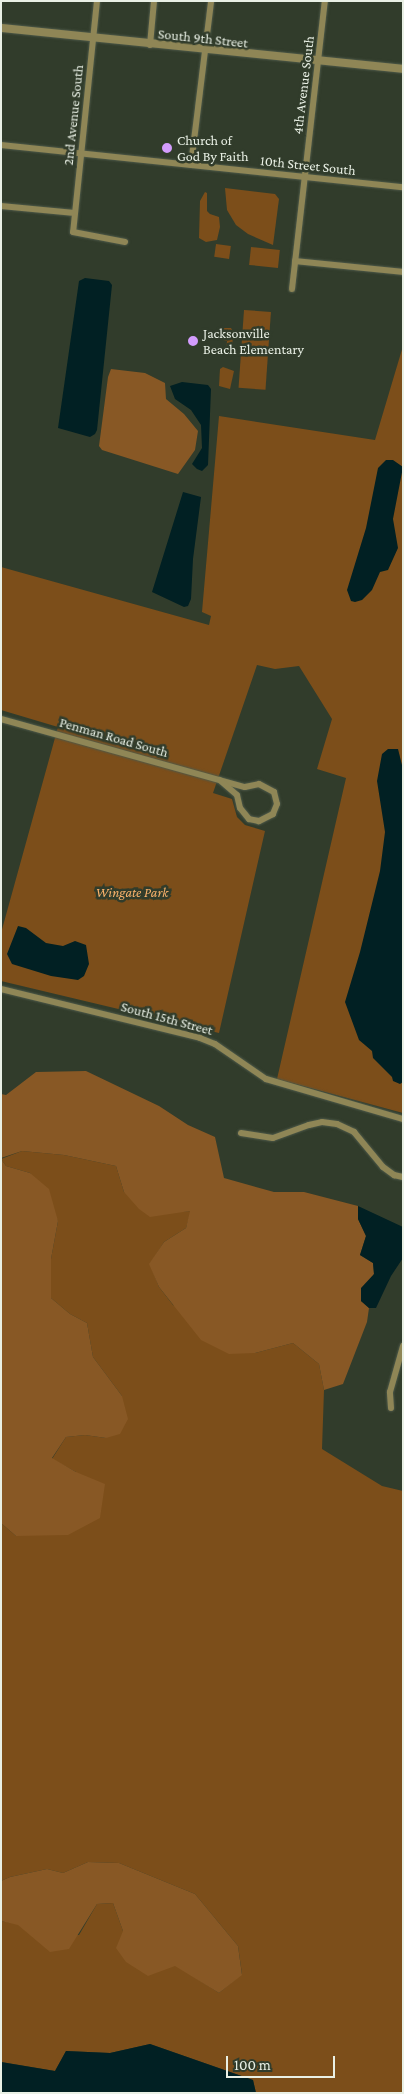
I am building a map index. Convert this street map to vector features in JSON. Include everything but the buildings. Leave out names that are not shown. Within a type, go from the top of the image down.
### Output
[{"type":"street","name":"2nd Avenue South","points":[[97,1],[73,232],[125,242]]},
{"type":"street","points":[[150,45],[154,1]]},
{"type":"street","points":[[191,165],[211,1]]},
{"type":"street","name":"4th Avenue South","points":[[292,289],[324,1]]},
{"type":"street","name":"South 9th Street","points":[[1,28],[206,51],[403,70]]},
{"type":"street","name":"10th Street South","points":[[1,145],[403,187]]},
{"type":"street","points":[[1,206],[75,213]]},
{"type":"street","points":[[295,261],[403,272]]},
{"type":"street","name":"Penman Road South","points":[[1,719],[220,780],[245,787],[259,784],[274,792],[277,804],[273,814],[259,821],[249,819],[240,808],[240,800],[234,790],[220,780]]},
{"type":"street","points":[[240,800],[246,789],[252,785]]},
{"type":"street","name":"South 15th Street","points":[[1,989],[200,1038],[215,1044],[266,1079],[403,1119]]},
{"type":"street","points":[[241,1133],[274,1138],[322,1122],[337,1124],[354,1132],[384,1167],[394,1175],[403,1177]]},
{"type":"street","points":[[391,1408],[390,1392],[403,1346]]},
{"type":"green space","points":[[225,188],[275,194],[279,199],[273,245],[248,234],[236,225],[227,210]]},
{"type":"green space","points":[[205,192],[207,193],[207,211],[219,217],[220,227],[217,240],[206,242],[199,238],[200,201]]},
{"type":"green space","points":[[216,244],[231,246],[229,259],[214,257]]},
{"type":"green space","points":[[251,247],[280,250],[278,268],[249,265]]},
{"type":"green space","points":[[244,310],[271,312],[265,390],[239,388]]},
{"type":"green space","points":[[220,328],[231,328],[233,332],[232,351],[226,351],[227,341],[219,339]]},
{"type":"green space","name":"Wingate Park","points":[[403,346],[403,1113],[277,1079],[346,778],[317,769],[332,719],[299,666],[275,669],[257,665],[213,793],[232,799],[237,817],[245,825],[265,831],[219,1033],[1,981],[1,933],[58,727],[1,710],[1,567],[209,625],[211,616],[202,612],[219,416],[375,440]]},
{"type":"green space","points":[[223,367],[234,371],[230,389],[219,386],[220,369]]},
{"type":"green space","points":[[22,1151],[64,1155],[116,1166],[124,1192],[173,1212],[191,1211],[186,1228],[164,1242],[150,1264],[159,1287],[173,1305],[255,1353],[293,1343],[319,1364],[324,1390],[322,1449],[382,1486],[403,1491],[403,2093],[256,2093],[253,2080],[150,2044],[110,2053],[66,2051],[55,2071],[1,2062],[1,1921],[18,1924],[34,1937],[79,1935],[97,1904],[113,1903],[123,1931],[219,1993],[242,1974],[238,1946],[195,1894],[119,1863],[88,1862],[63,1873],[47,1869],[10,1877],[1,1881],[1,1523],[16,1536],[76,1472],[52,1459],[66,1437],[85,1435],[106,1438],[122,1396],[93,1357],[87,1323],[70,1314],[51,1298],[51,1259],[58,1221],[30,1173],[6,1166],[1,1159]]},
{"type":"shaded area","points":[[111,369],[145,373],[165,383],[166,399],[184,414],[198,431],[195,450],[178,474],[102,450],[99,446],[108,377]]},
{"type":"shaded area","points":[[86,1071],[159,1106],[188,1125],[215,1137],[224,1178],[274,1192],[304,1192],[358,1206],[358,1219],[366,1236],[360,1255],[373,1263],[374,1274],[361,1301],[369,1308],[367,1322],[343,1384],[324,1390],[319,1364],[293,1343],[255,1353],[229,1354],[201,1340],[159,1287],[149,1264],[164,1242],[186,1228],[190,1211],[150,1217],[139,1209],[124,1192],[116,1166],[64,1155],[22,1151],[1,1158],[1,1094],[6,1095],[36,1072]]},
{"type":"shaded area","points":[[1,1159],[6,1166],[30,1173],[49,1189],[58,1221],[51,1259],[51,1298],[70,1314],[87,1323],[93,1357],[122,1396],[128,1419],[120,1434],[106,1438],[85,1435],[66,1437],[52,1458],[76,1472],[105,1484],[100,1518],[68,1535],[16,1536],[1,1523]]},
{"type":"shaded area","points":[[88,1862],[119,1863],[195,1894],[238,1946],[242,1975],[219,1993],[175,1966],[148,1976],[126,1962],[116,1948],[123,1931],[113,1903],[97,1904],[69,1949],[50,1952],[18,1925],[1,1921],[1,1881],[10,1877],[47,1869],[63,1873]]},
{"type":"water","points":[[85,278],[109,281],[112,285],[97,430],[90,437],[58,428],[79,281]]},
{"type":"water","points":[[182,382],[208,385],[211,389],[208,465],[202,471],[192,464],[202,448],[201,425],[191,410],[175,399],[170,386]]},
{"type":"water","points":[[386,460],[393,460],[403,467],[393,519],[398,548],[388,570],[380,572],[372,590],[362,600],[355,602],[351,601],[347,590],[366,528],[378,468]]},
{"type":"water","points":[[183,492],[201,497],[193,559],[191,599],[188,606],[184,607],[152,592]]},
{"type":"water","points":[[388,749],[398,749],[403,769],[403,1082],[400,1084],[393,1081],[392,1077],[373,1058],[372,1051],[359,1040],[345,1002],[360,952],[380,871],[385,832],[377,781],[382,754]]},
{"type":"water","points":[[18,926],[26,928],[46,943],[63,946],[75,941],[86,945],[89,964],[84,976],[78,980],[51,976],[12,964],[7,954]]},
{"type":"water","points":[[358,1206],[403,1227],[403,1258],[391,1276],[376,1308],[369,1308],[361,1301],[361,1288],[374,1274],[373,1263],[360,1255],[366,1236],[358,1219]]},
{"type":"water","points":[[150,2044],[253,2080],[256,2093],[1,2093],[1,2062],[55,2071],[66,2051],[110,2053]]},
{"type":"place","name":"Church of God By Faith","points":[[167,148]]},
{"type":"place","name":"Jacksonville Beach Elementary","points":[[193,341]]}]
